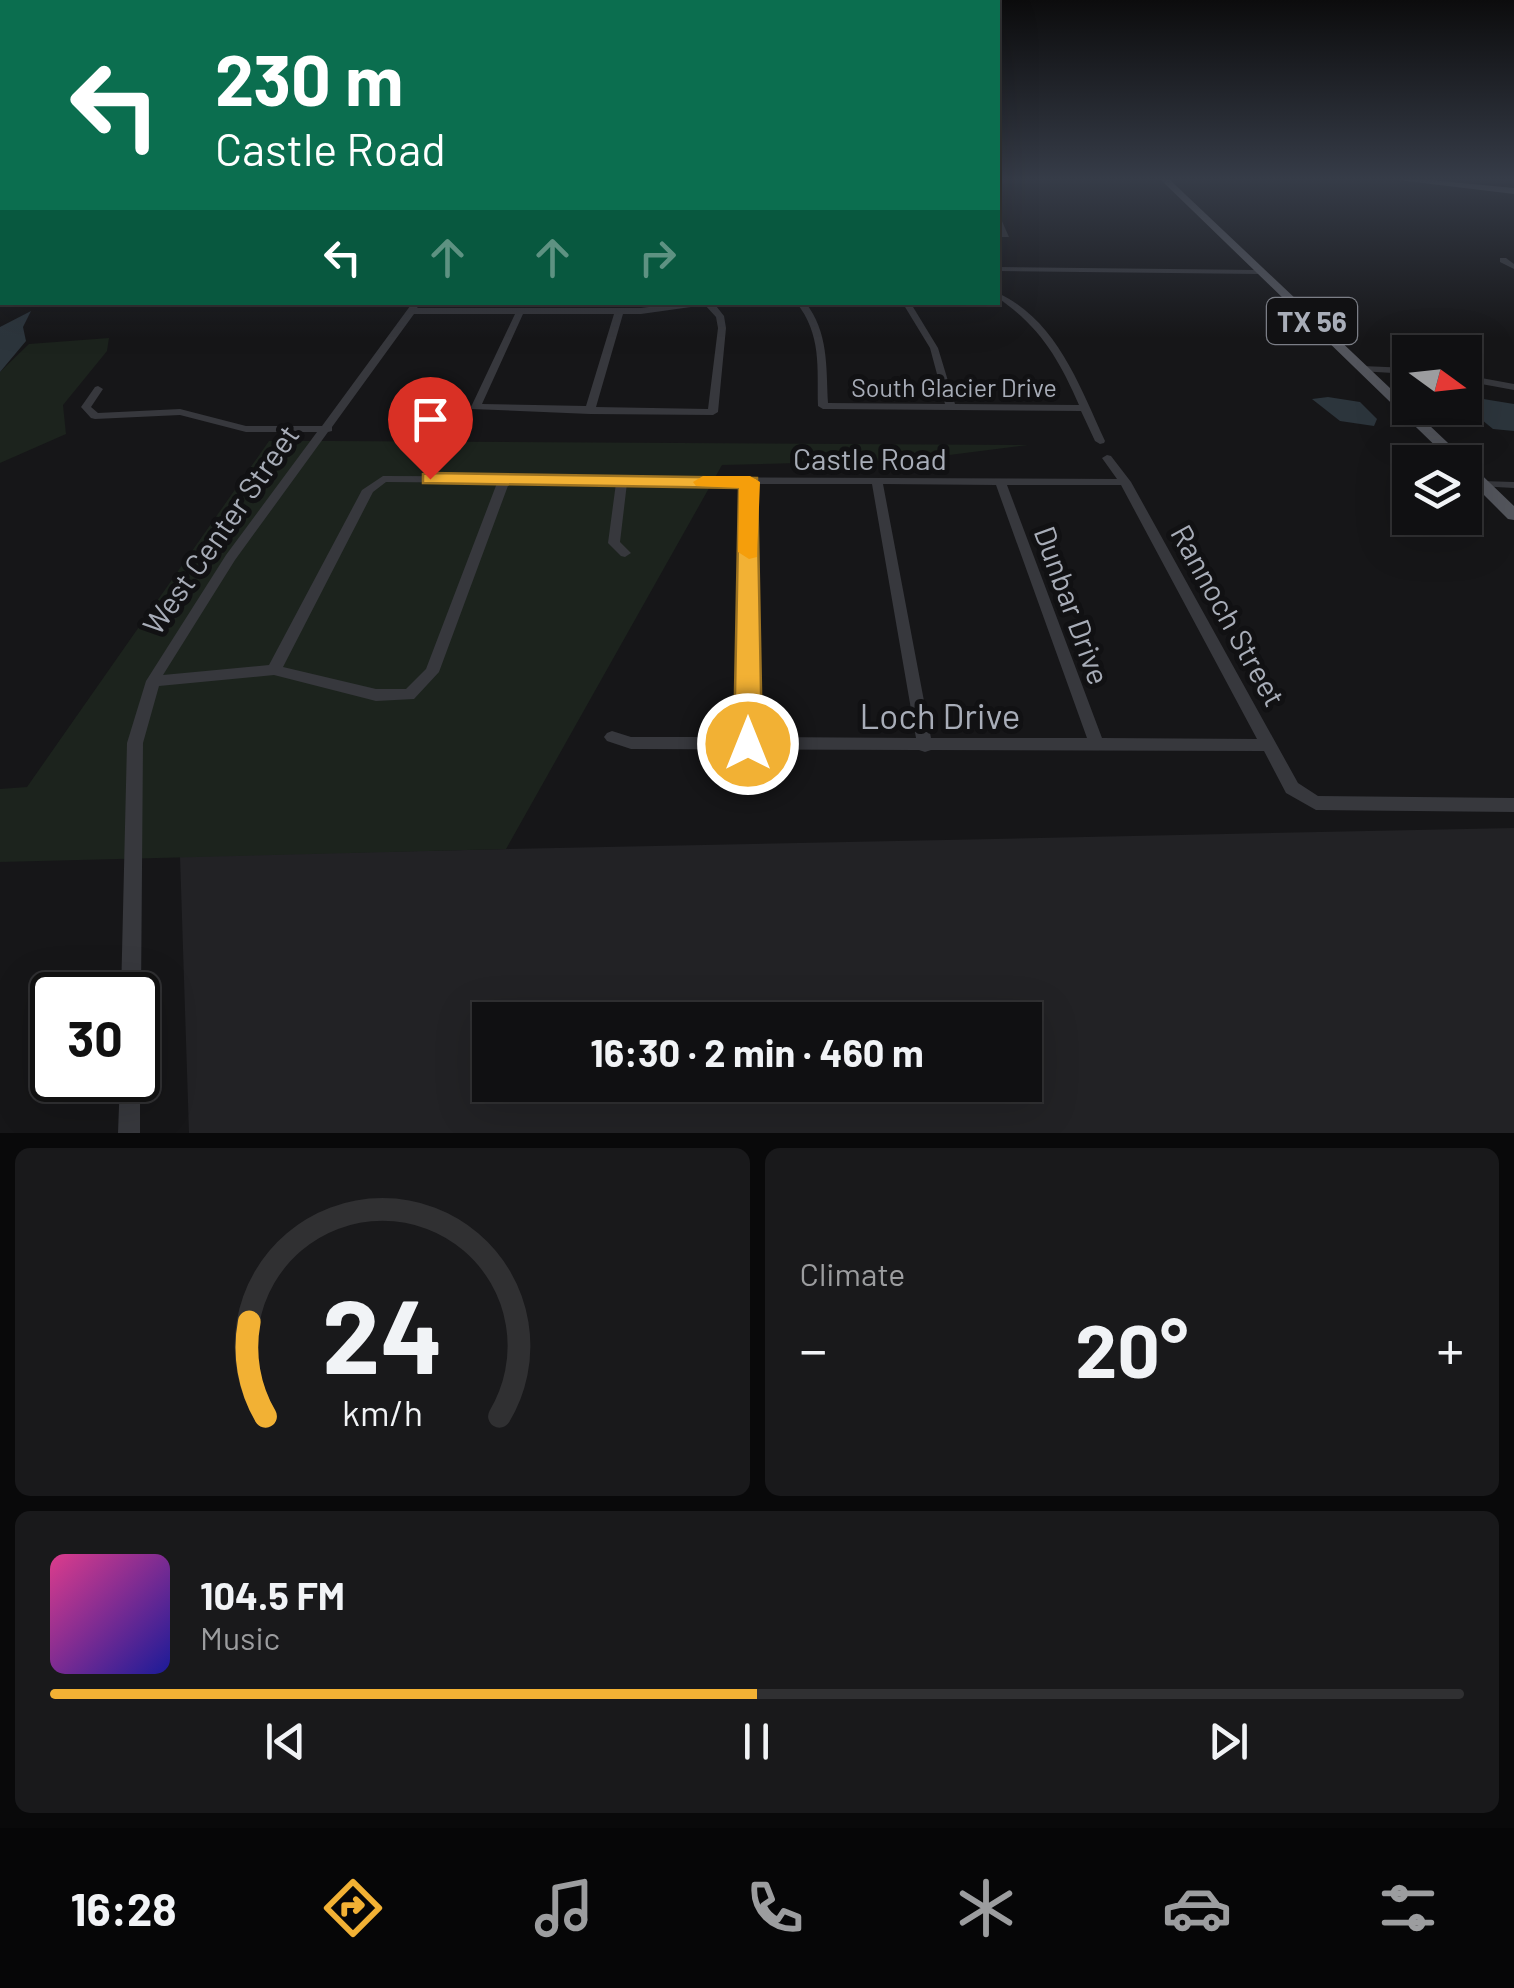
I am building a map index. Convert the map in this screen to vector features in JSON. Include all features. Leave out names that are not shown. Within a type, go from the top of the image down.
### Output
[{"type":"main road","name":"TX 56","points":[[1218,232],[1441,445]]},
{"type":"main road","name":"TX 56","points":[[1482,484],[1514,515]]},
{"type":"street","points":[[1503,260],[1514,267]]},
{"type":"street","points":[[1000,268],[1257,270]]},
{"type":"street","points":[[1000,296],[1029,312],[1045,329],[1100,441]]},
{"type":"street","points":[[416,307],[520,313],[620,312],[689,305]]},
{"type":"street","points":[[520,313],[476,408],[713,412],[722,328],[710,305]]},
{"type":"street","name":"South Glacier Drive","points":[[803,305],[820,330],[823,406],[1084,408]]},
{"type":"street","points":[[908,305],[934,348],[951,406]]},
{"type":"street","name":"West Center Street","points":[[132,972],[135,743],[154,682],[230,558],[416,307]]},
{"type":"street","points":[[590,411],[620,312]]},
{"type":"street","points":[[1362,369],[1392,370]]},
{"type":"street","points":[[1482,381],[1514,387]]},
{"type":"street","points":[[98,389],[86,406],[95,416],[180,412],[246,429],[328,429]]},
{"type":"street","name":"Rannoch Street","points":[[1107,458],[1125,482],[1292,788],[1303,798],[1316,804],[1514,805]]},
{"type":"street","points":[[154,682],[274,670],[376,695],[409,695],[432,672],[504,480]]},
{"type":"street","points":[[622,481],[614,544],[625,553]]},
{"type":"street","name":"Castle Road","points":[[274,670],[375,482],[1125,482]]},
{"type":"street","points":[[748,744],[750,482]]},
{"type":"street","points":[[877,483],[925,746]]},
{"type":"street","name":"Dunbar Drive","points":[[1001,483],[1098,745]]},
{"type":"street","points":[[1482,484],[1514,485]]},
{"type":"street","name":"Loch Drive","points":[[612,737],[631,743],[1268,745]]},
{"type":"street","points":[[129,1133],[130,1102]]},
{"type":"shaded area","points":[[31,311],[23,327],[26,341],[0,372],[0,327]]},
{"type":"shaded area","points":[[109,338],[107,351],[63,405],[66,434],[0,463],[0,372],[29,344]]},
{"type":"shaded area","points":[[1312,399],[1360,402],[1377,419],[1374,426],[1340,421]]},
{"type":"shaded area","points":[[1482,399],[1514,404],[1514,431],[1493,429],[1482,420]]},
{"type":"shaded area","points":[[269,441],[1028,445],[910,460],[722,465],[506,849],[0,862],[0,789],[27,787]]},
{"type":"shaded area","points":[[1514,828],[1514,1133],[189,1133],[180,856]]},
{"type":"slow traffic","points":[[703,482],[750,482],[749,552]]},
{"type":"route","points":[[430,479],[750,482],[748,744]]}]
